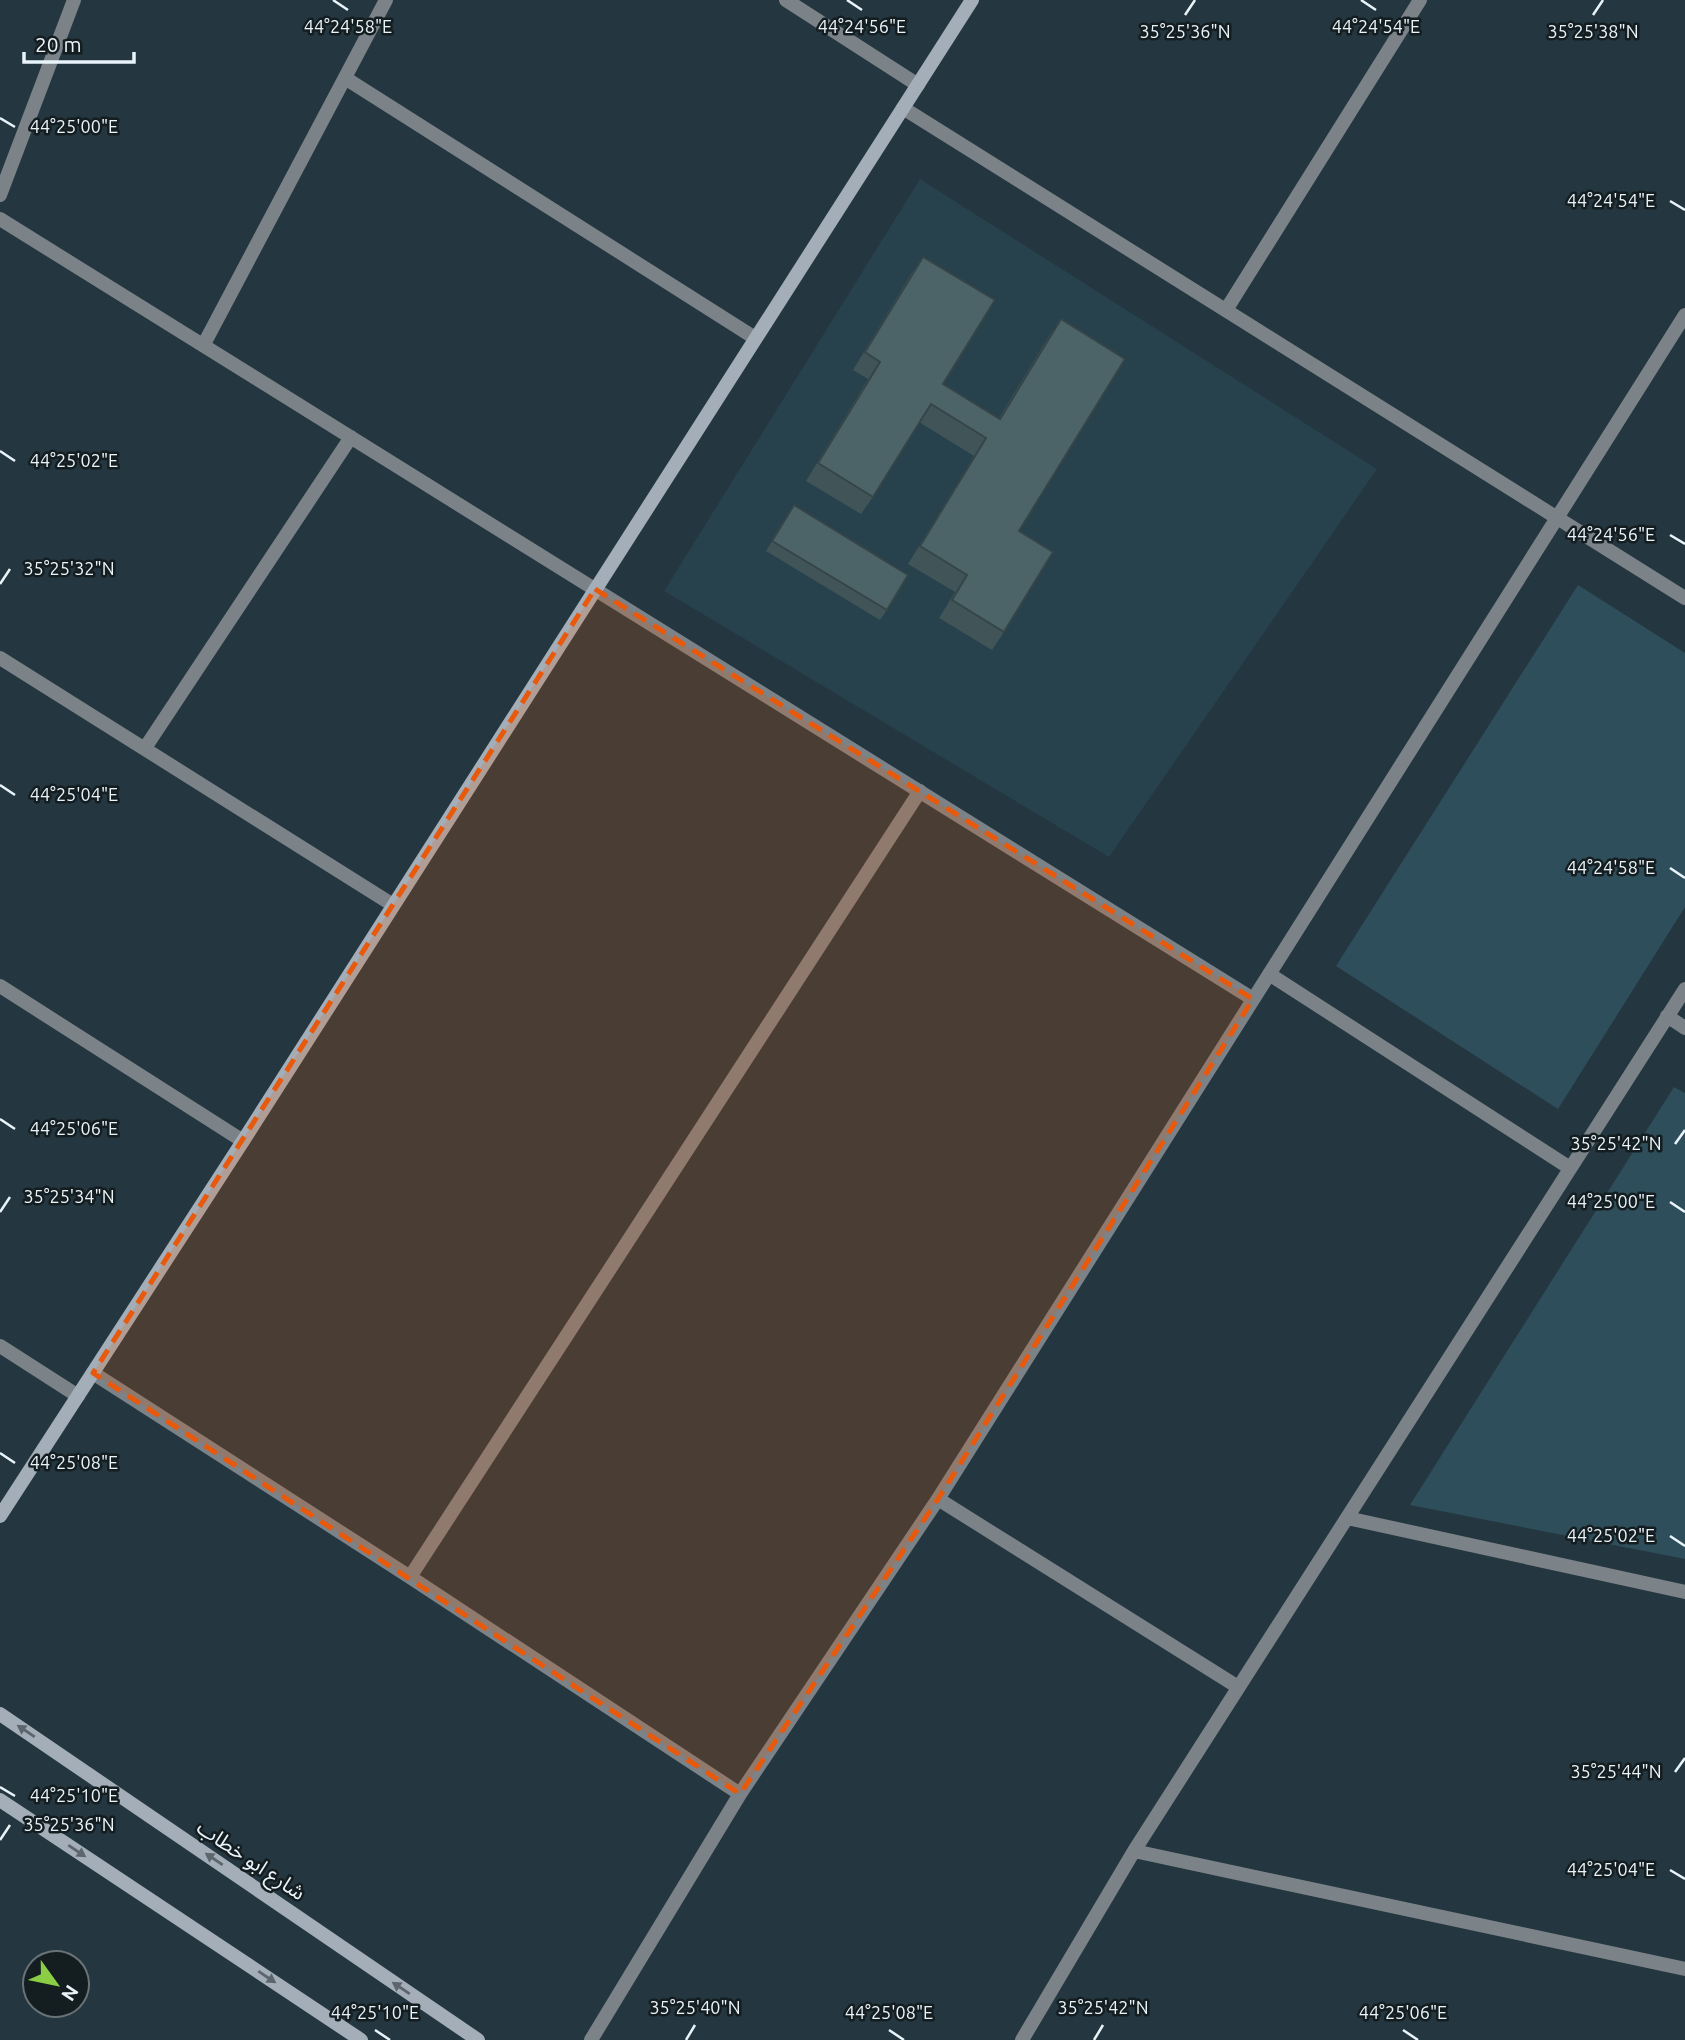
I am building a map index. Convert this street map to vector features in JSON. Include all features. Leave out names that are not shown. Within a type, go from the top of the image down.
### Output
[{"type":"street","points":[[0,195],[74,0]]},
{"type":"street","points":[[204,344],[386,0]]},
{"type":"street","points":[[786,0],[918,85]]},
{"type":"street","points":[[0,1516],[243,1141],[972,0]]},
{"type":"street","points":[[1226,310],[1420,0]]},
{"type":"street","points":[[345,78],[755,338]]},
{"type":"street","points":[[904,108],[1685,598]]},
{"type":"street","points":[[0,219],[1253,999]]},
{"type":"street","points":[[591,2040],[740,1794],[938,1499],[1685,315]]},
{"type":"street","points":[[145,748],[351,437]]},
{"type":"street","points":[[0,658],[393,905]]},
{"type":"street","points":[[410,1577],[920,791]]},
{"type":"street","points":[[1269,974],[1570,1168]]},
{"type":"street","points":[[0,986],[243,1141]]},
{"type":"street","points":[[1022,2040],[1134,1851],[1685,989]]},
{"type":"street","points":[[1667,1016],[1685,1028]]},
{"type":"street","points":[[0,1346],[78,1396]]},
{"type":"street","points":[[93,1373],[740,1794]]},
{"type":"street","points":[[938,1499],[1238,1687]]},
{"type":"street","points":[[1347,1518],[1685,1592]]},
{"type":"street","name":"شارع ابو خطاب","points":[[0,1714],[478,2040]]},
{"type":"street","points":[[0,1800],[361,2040]]},
{"type":"street","points":[[1134,1851],[1685,1969]]},
{"type":"highlighted area","points":[[595,589],[1253,999],[938,1499],[740,1794],[93,1373]]},
{"type":"shaded area","points":[[920,179],[1377,469],[1109,857],[664,591]]},
{"type":"shaded area","points":[[1578,585],[1685,653],[1685,907],[1558,1109],[1336,966]]},
{"type":"shaded area","points":[[1674,1087],[1685,1093],[1685,1559],[1410,1505]]},
{"type":"building","points":[[923,257],[995,300],[943,384],[1000,419],[1061,319],[1125,359],[1019,531],[1053,552],[1004,632],[952,600],[967,575],[920,546],[986,438],[931,404],[873,497],[818,463],[880,362],[865,352]]},
{"type":"building","points":[[794,505],[908,575],[887,610],[772,541]]}]
